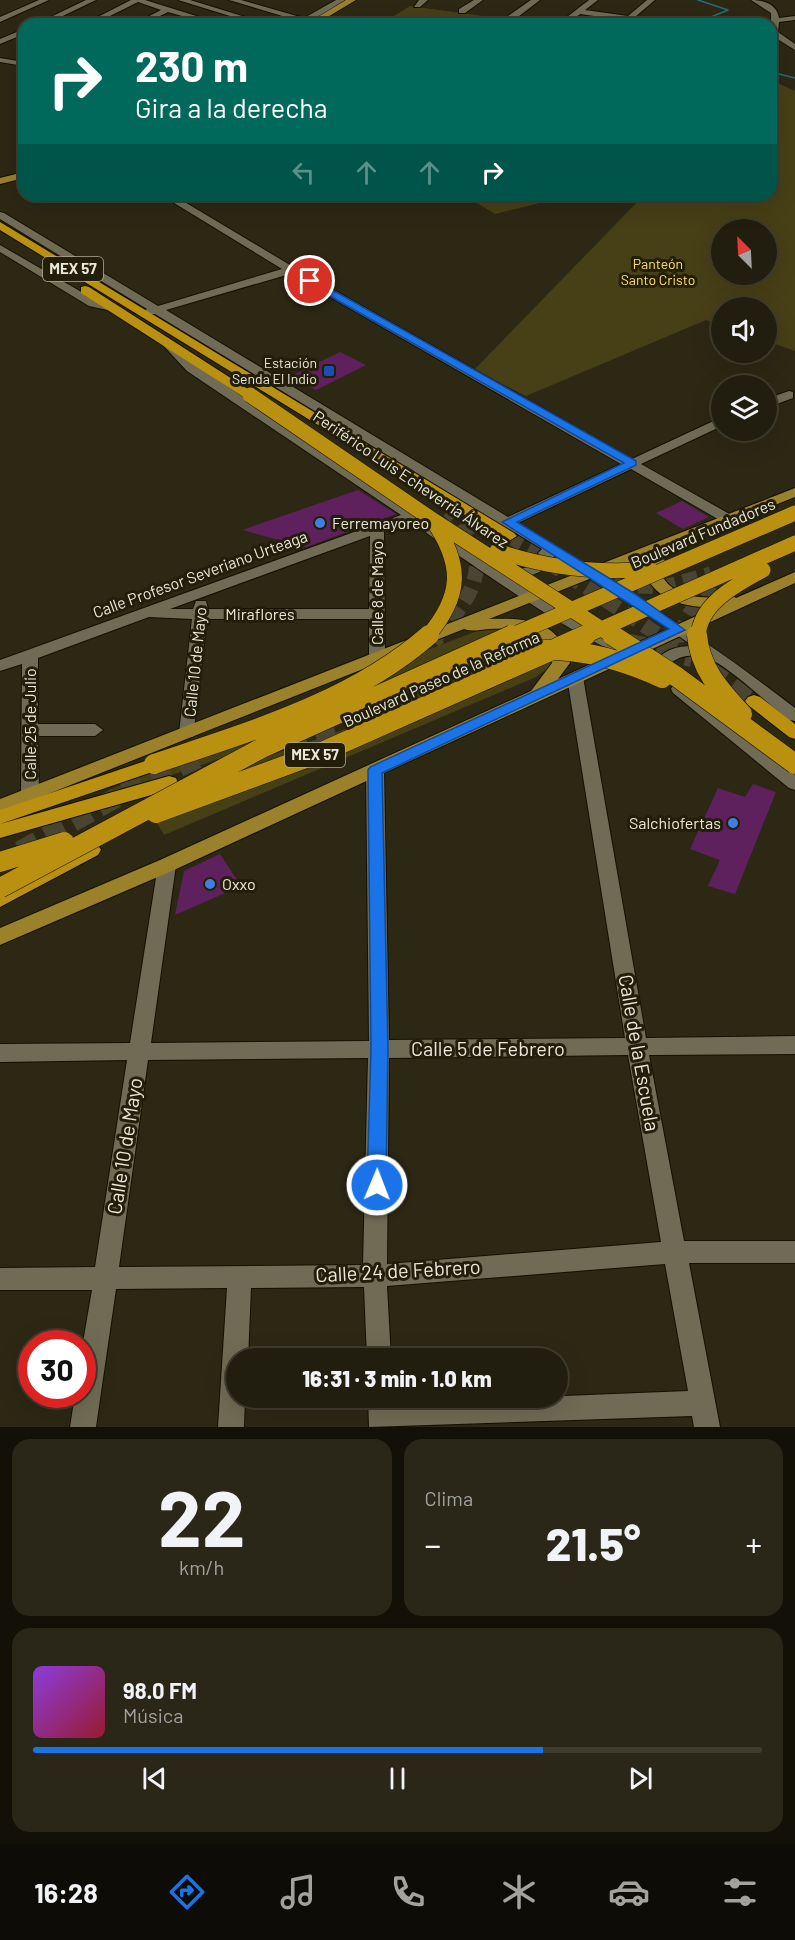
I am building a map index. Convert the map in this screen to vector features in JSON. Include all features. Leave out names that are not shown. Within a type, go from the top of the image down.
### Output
[{"type":"highway","name":"Periférico Luis Echeverría Álvarez","points":[[0,225],[151,311],[359,445],[509,532]]},
{"type":"highway","name":"Periférico Luis Echeverría Álvarez","points":[[0,236],[250,395],[430,518],[677,676],[793,763]]},
{"type":"highway","points":[[359,445],[376,464],[449,510]]},
{"type":"highway","name":"Boulevard Fundadores","points":[[593,600],[795,513]]},
{"type":"highway","points":[[0,817],[154,764],[331,697],[393,663],[428,636],[448,610],[456,575],[453,557],[430,518]]},
{"type":"highway","points":[[464,539],[515,558],[546,566],[578,571],[629,572],[673,564],[795,518]]},
{"type":"highway","name":"Boulevard Paseo de la Reforma","points":[[0,862],[130,822],[271,772],[795,543]]},
{"type":"highway","points":[[793,763],[720,690],[701,661],[697,640],[703,616],[722,592],[737,582],[795,555]]},
{"type":"highway","name":"Boulevard Paseo de la Reforma","points":[[3,894],[262,748],[426,672],[593,600]]},
{"type":"highway","points":[[3,894],[295,739],[458,668],[526,647],[583,651],[634,665],[665,679],[737,729],[764,742]]},
{"type":"highway","points":[[754,701],[795,733]]},
{"type":"highway","points":[[0,831],[169,783]]},
{"type":"main road","points":[[320,18],[352,0]]},
{"type":"main road","points":[[322,18],[363,0]]},
{"type":"main road","points":[[0,171],[18,169]]},
{"type":"main road","points":[[0,181],[18,171]]},
{"type":"main road","points":[[0,806],[795,492]]},
{"type":"main road","points":[[695,532],[653,565],[652,575],[658,585],[685,601],[699,603],[721,602],[759,593]]},
{"type":"main road","points":[[0,937],[167,865],[795,577]]},
{"type":"main road","points":[[440,631],[475,625],[523,624],[548,635],[557,645],[561,663],[537,695]]},
{"type":"street","points":[[0,20],[45,0]]},
{"type":"street","points":[[53,18],[93,0]]},
{"type":"street","points":[[100,18],[137,0],[197,18]]},
{"type":"street","points":[[182,0],[244,18]]},
{"type":"street","points":[[233,0],[294,18]]},
{"type":"street","points":[[318,18],[341,0]]},
{"type":"street","points":[[462,11],[479,0]]},
{"type":"street","points":[[511,18],[536,0]]},
{"type":"street","points":[[570,18],[594,0]]},
{"type":"street","points":[[630,18],[651,0]]},
{"type":"street","points":[[755,0],[775,12],[777,23]]},
{"type":"street","points":[[266,10],[275,5]]},
{"type":"street","points":[[150,18],[168,9]]},
{"type":"street","points":[[579,12],[611,18]]},
{"type":"street","points":[[778,20],[794,19]]},
{"type":"street","points":[[0,42],[18,34]]},
{"type":"street","points":[[777,35],[795,48]]},
{"type":"street","points":[[176,201],[291,270],[728,519]]},
{"type":"street","points":[[0,215],[509,532],[542,542],[715,654],[795,716]]},
{"type":"street","points":[[0,248],[93,304],[112,308]]},
{"type":"street","points":[[151,311],[291,270]]},
{"type":"street","points":[[163,339],[191,368],[412,516],[487,570],[667,679],[795,784]]},
{"type":"street","points":[[777,400],[789,395]]},
{"type":"street","points":[[509,532],[633,463],[711,426]]},
{"type":"street","name":"Calle Profesor Severiano Urteaga","points":[[0,666],[412,516]]},
{"type":"street","name":"Calle 8 de Mayo","points":[[377,529],[375,614],[377,657]]},
{"type":"street","points":[[487,570],[522,574],[534,570],[547,558],[542,542]]},
{"type":"street","name":"Calle 10 de Mayo","points":[[187,733],[202,591]]},
{"type":"street","name":"Miraflores","points":[[144,614],[375,614]]},
{"type":"street","points":[[667,679],[661,664],[671,654],[684,651],[715,654]]},
{"type":"street","name":"Calle 25 de Julio","points":[[30,654],[32,730],[30,794]]},
{"type":"street","name":"Calle de la Escuela","points":[[575,677],[636,1047],[705,1415]]},
{"type":"street","points":[[32,730],[95,730]]},
{"type":"street","points":[[375,770],[380,1049],[375,1276],[378,1348]]},
{"type":"street","name":"Calle 10 de Mayo","points":[[83,1427],[167,865]]},
{"type":"street","name":"Calle 5 de Febrero","points":[[0,1053],[795,1045]]},
{"type":"street","name":"Calle 24 de Febrero","points":[[0,1279],[375,1276],[676,1252],[795,1252]]},
{"type":"street","points":[[231,1427],[240,1276]]},
{"type":"street","points":[[382,1414],[705,1415]]},
{"type":"green space","points":[[410,6],[497,18],[391,18]]},
{"type":"green space","name":"Panteón Santo Cristo","points":[[777,83],[795,91],[795,351],[777,345],[777,297],[711,297],[711,322],[706,320],[526,396],[474,370],[638,201],[777,201]]},
{"type":"green space","points":[[474,201],[548,201],[495,214]]},
{"type":"green space","points":[[504,628],[530,634],[544,643],[550,657],[550,667],[536,677],[164,835],[144,800],[411,706],[404,696],[113,795],[109,790],[192,755],[339,706],[318,692],[477,631]]},
{"type":"building","name":"Estación Senda El Indio","points":[[340,352],[366,365],[316,390],[291,376]]},
{"type":"building","name":"Ferremayoreo","points":[[358,490],[396,514],[306,547],[242,530]]},
{"type":"building","points":[[682,501],[709,517],[683,529],[656,513]]},
{"type":"building","name":"Salchiofertas","points":[[753,784],[776,792],[735,894],[708,886],[720,860],[690,849],[718,788],[745,797]]},
{"type":"building","name":"Oxxo","points":[[220,854],[241,886],[175,915],[184,871]]},
{"type":"waterway","points":[[698,0],[728,10],[709,18]]},
{"type":"waterway","points":[[777,74],[795,78]]},
{"type":"tunnel","points":[[435,637],[462,605],[475,575],[476,560],[472,544],[449,510]]},
{"type":"tunnel","points":[[509,536],[559,565]]},
{"type":"tunnel","points":[[548,562],[662,637]]},
{"type":"tunnel","points":[[684,636],[689,614],[697,604],[719,587],[752,569]]},
{"type":"tunnel","points":[[615,585],[664,587],[711,574]]},
{"type":"tunnel","points":[[660,635],[678,647]]},
{"type":"tunnel","points":[[684,636],[685,642]]},
{"type":"tunnel","points":[[432,640],[435,637]]},
{"type":"tunnel","points":[[567,647],[630,644],[692,657]]},
{"type":"tunnel","points":[[708,668],[754,701]]},
{"type":"tunnel","points":[[287,745],[439,691]]},
{"type":"tunnel","points":[[20,851],[139,785],[203,756]]},
{"type":"place","name":"Estación Senda El Indio","points":[[329,371]]},
{"type":"place","name":"Ferremayoreo","points":[[320,523]]},
{"type":"place","name":"Salchiofertas","points":[[733,823]]},
{"type":"place","name":"Oxxo","points":[[210,884]]},
{"type":"route","points":[[310,281],[633,463],[508,522],[659,615],[678,630],[375,770],[380,1049],[377,1185]]}]
